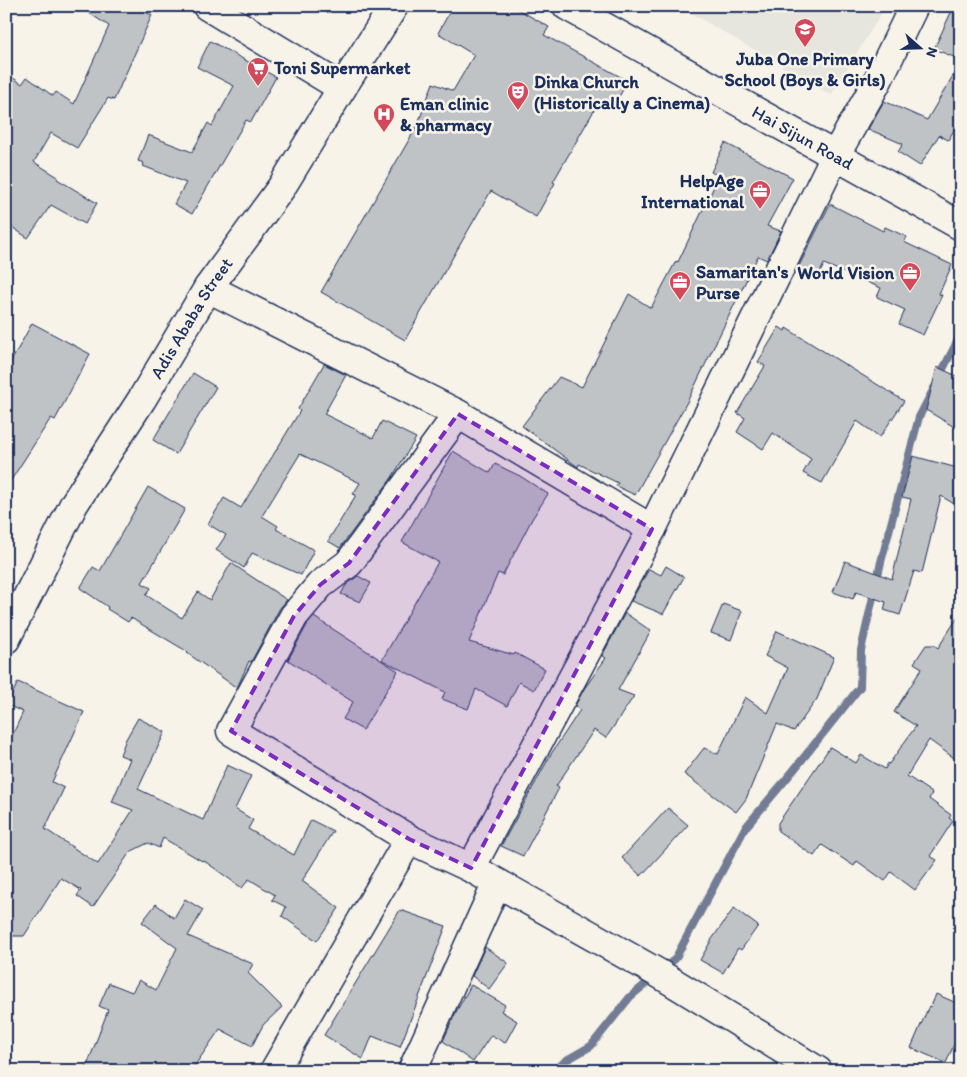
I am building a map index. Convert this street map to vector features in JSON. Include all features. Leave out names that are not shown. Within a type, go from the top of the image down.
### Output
[{"type":"street","points":[[207,6],[342,88]]},
{"type":"street","name":"Adis Ababa Street","points":[[6,639],[12,609],[74,504],[142,398],[208,288],[280,188],[394,6]]},
{"type":"street","name":"Hai Sijun Road","points":[[567,6],[961,226]]},
{"type":"street","points":[[471,868],[652,529],[835,156],[877,82],[914,6]]},
{"type":"street","points":[[208,288],[458,414],[652,529]]},
{"type":"street","points":[[458,414],[349,562],[320,585],[294,616],[230,731],[409,839],[471,868],[658,973],[818,1071]]},
{"type":"street","points":[[274,1071],[409,839]]},
{"type":"street","points":[[412,1071],[497,883]]},
{"type":"highlighted area","points":[[458,414],[652,529],[471,868],[409,839],[231,731],[294,616],[320,585],[349,563]]},
{"type":"shaded area","name":"Juba One Primary School (Boys & Girls)","points":[[679,6],[886,6],[831,95]]},
{"type":"building","points":[[78,6],[131,6],[152,15],[114,100],[108,98],[77,148],[51,133],[34,162],[58,177],[57,179],[97,203],[85,224],[51,205],[28,238],[6,223],[6,73],[22,84],[27,77],[53,96],[56,92],[74,104],[109,26]]},
{"type":"building","points":[[453,6],[512,6],[549,27],[544,35],[628,81],[613,107],[600,100],[553,182],[555,183],[536,217],[491,191],[405,340],[321,292],[417,126],[433,83],[453,91],[474,55],[438,33]]},
{"type":"building","points":[[954,6],[961,6],[961,60],[934,49]]},
{"type":"building","points":[[210,41],[276,77],[251,122],[246,120],[192,214],[174,204],[186,183],[143,166],[144,163],[138,161],[148,135],[192,152],[208,123],[212,126],[234,86],[197,67]]},
{"type":"building","points":[[961,62],[961,119],[948,140],[939,135],[920,166],[898,152],[903,144],[868,129],[884,101],[927,120]]},
{"type":"building","points":[[725,143],[793,178],[767,226],[781,231],[767,260],[758,256],[687,402],[635,495],[616,486],[618,483],[579,464],[578,467],[522,426],[559,377],[582,387],[629,294],[651,308],[676,261],[678,262],[719,176],[711,172]]},
{"type":"building","points":[[830,204],[883,231],[885,227],[907,237],[904,242],[952,265],[939,294],[942,295],[923,335],[899,324],[905,310],[877,297],[881,288],[824,264],[817,280],[796,272]]},
{"type":"building","points":[[32,323],[90,354],[55,420],[51,418],[6,488],[6,371]]},
{"type":"building","points":[[779,327],[785,331],[786,328],[904,401],[880,437],[857,421],[822,483],[803,473],[811,459],[773,433],[763,449],[737,432],[745,418],[737,413],[765,366],[758,362]]},
{"type":"building","points":[[324,364],[346,375],[324,414],[373,438],[382,421],[416,438],[391,479],[340,548],[328,541],[356,495],[353,494],[360,483],[300,454],[262,516],[278,526],[276,529],[314,550],[301,575],[252,553],[244,568],[216,550],[226,535],[208,524],[224,498],[241,508],[300,411],[298,409]]},
{"type":"building","points":[[937,367],[961,378],[961,431],[926,410]]},
{"type":"building","points":[[193,373],[216,387],[176,454],[153,440]]},
{"type":"building","points":[[453,451],[490,473],[495,464],[520,476],[548,494],[532,519],[503,575],[498,573],[469,642],[514,655],[515,653],[545,669],[534,690],[519,682],[507,706],[476,689],[468,709],[442,699],[445,692],[382,660],[438,562],[402,542]]},
{"type":"building","points":[[913,456],[961,469],[961,508],[941,496],[922,573],[914,571],[900,615],[884,610],[886,602],[856,592],[853,599],[833,592],[845,561],[892,579],[911,499],[902,497]]},
{"type":"building","points":[[148,487],[185,509],[142,583],[151,588],[146,595],[182,618],[198,592],[210,600],[231,563],[287,600],[280,608],[251,662],[249,661],[237,688],[188,652],[131,618],[128,622],[107,609],[108,607],[80,588],[93,567],[100,571]]},
{"type":"building","points":[[666,566],[684,577],[663,614],[631,601],[649,569],[661,575]]},
{"type":"building","points":[[358,576],[371,583],[360,602],[341,594],[346,585]]},
{"type":"building","points":[[723,604],[742,611],[731,640],[711,633]]},
{"type":"building","points":[[961,612],[961,763],[929,740],[907,776],[932,793],[929,799],[951,815],[949,818],[953,821],[930,856],[937,860],[915,890],[891,872],[885,881],[857,861],[854,866],[822,845],[814,856],[778,831],[778,823],[830,747],[856,763],[861,755],[885,769],[916,726],[894,712],[922,668],[914,663],[926,645],[934,645],[938,648]]},
{"type":"building","points":[[625,613],[651,631],[618,690],[634,696],[606,738],[594,730],[556,786],[559,788],[523,856],[501,846],[551,754],[580,710],[575,706],[584,689],[606,658],[602,656]]},
{"type":"building","points":[[314,617],[398,671],[363,730],[343,719],[353,702],[288,660],[307,625]]},
{"type":"building","points":[[777,631],[834,657],[817,699],[794,731],[777,724],[746,799],[736,812],[684,774],[704,748],[718,754],[745,697],[768,713],[788,668],[765,656]]},
{"type":"building","points":[[18,682],[84,712],[52,782],[64,788],[45,829],[98,864],[133,810],[112,802],[130,759],[120,755],[126,739],[138,718],[165,732],[138,789],[203,820],[227,765],[251,776],[235,809],[253,820],[248,829],[294,855],[311,820],[333,831],[302,881],[339,908],[317,941],[282,916],[286,907],[272,900],[275,895],[249,879],[242,888],[203,860],[163,838],[159,848],[148,843],[130,852],[93,907],[77,896],[81,890],[61,878],[24,936],[6,936],[6,749],[23,712],[7,705]]},
{"type":"building","points":[[668,808],[688,825],[641,876],[622,858]]},
{"type":"building","points":[[185,899],[203,910],[188,936],[253,964],[248,973],[282,1007],[263,1025],[252,1046],[220,1029],[191,1071],[85,1071],[108,1010],[99,1006],[109,983],[132,992],[139,980],[156,990],[177,948],[142,922],[156,904],[174,918]]},
{"type":"building","points":[[734,908],[758,926],[741,950],[738,948],[723,973],[700,960]]},
{"type":"building","points":[[400,910],[446,926],[400,1047],[372,1036],[363,1059],[324,1035]]},
{"type":"building","points":[[485,947],[508,963],[489,989],[472,976]]},
{"type":"building","points":[[471,985],[505,1005],[501,1011],[517,1021],[505,1043],[491,1035],[473,1062],[443,1041]]},
{"type":"building","points":[[936,994],[961,1005],[961,1028],[946,1063],[911,1048]]},
{"type":"waterway","points":[[939,377],[961,334]]},
{"type":"waterway","points":[[663,969],[675,959],[745,828],[860,687],[861,650],[881,562],[919,417],[934,388]]},
{"type":"waterway","points":[[555,1071],[565,1061],[591,1046],[630,997],[654,977]]},
{"type":"place","name":"Juba One Primary School (Boys & Girls)","points":[[805,48]]},
{"type":"place","name":"Toni Supermarket","points":[[258,87]]},
{"type":"place","name":"Dinka Church (Historically a Cinema)","points":[[518,111]]},
{"type":"place","name":"Eman clinic & pharmacy","points":[[384,133]]},
{"type":"place","name":"HelpAge International","points":[[760,210]]},
{"type":"place","name":"World Vision","points":[[910,292]]},
{"type":"place","name":"Samaritan's Purse","points":[[680,301]]}]
